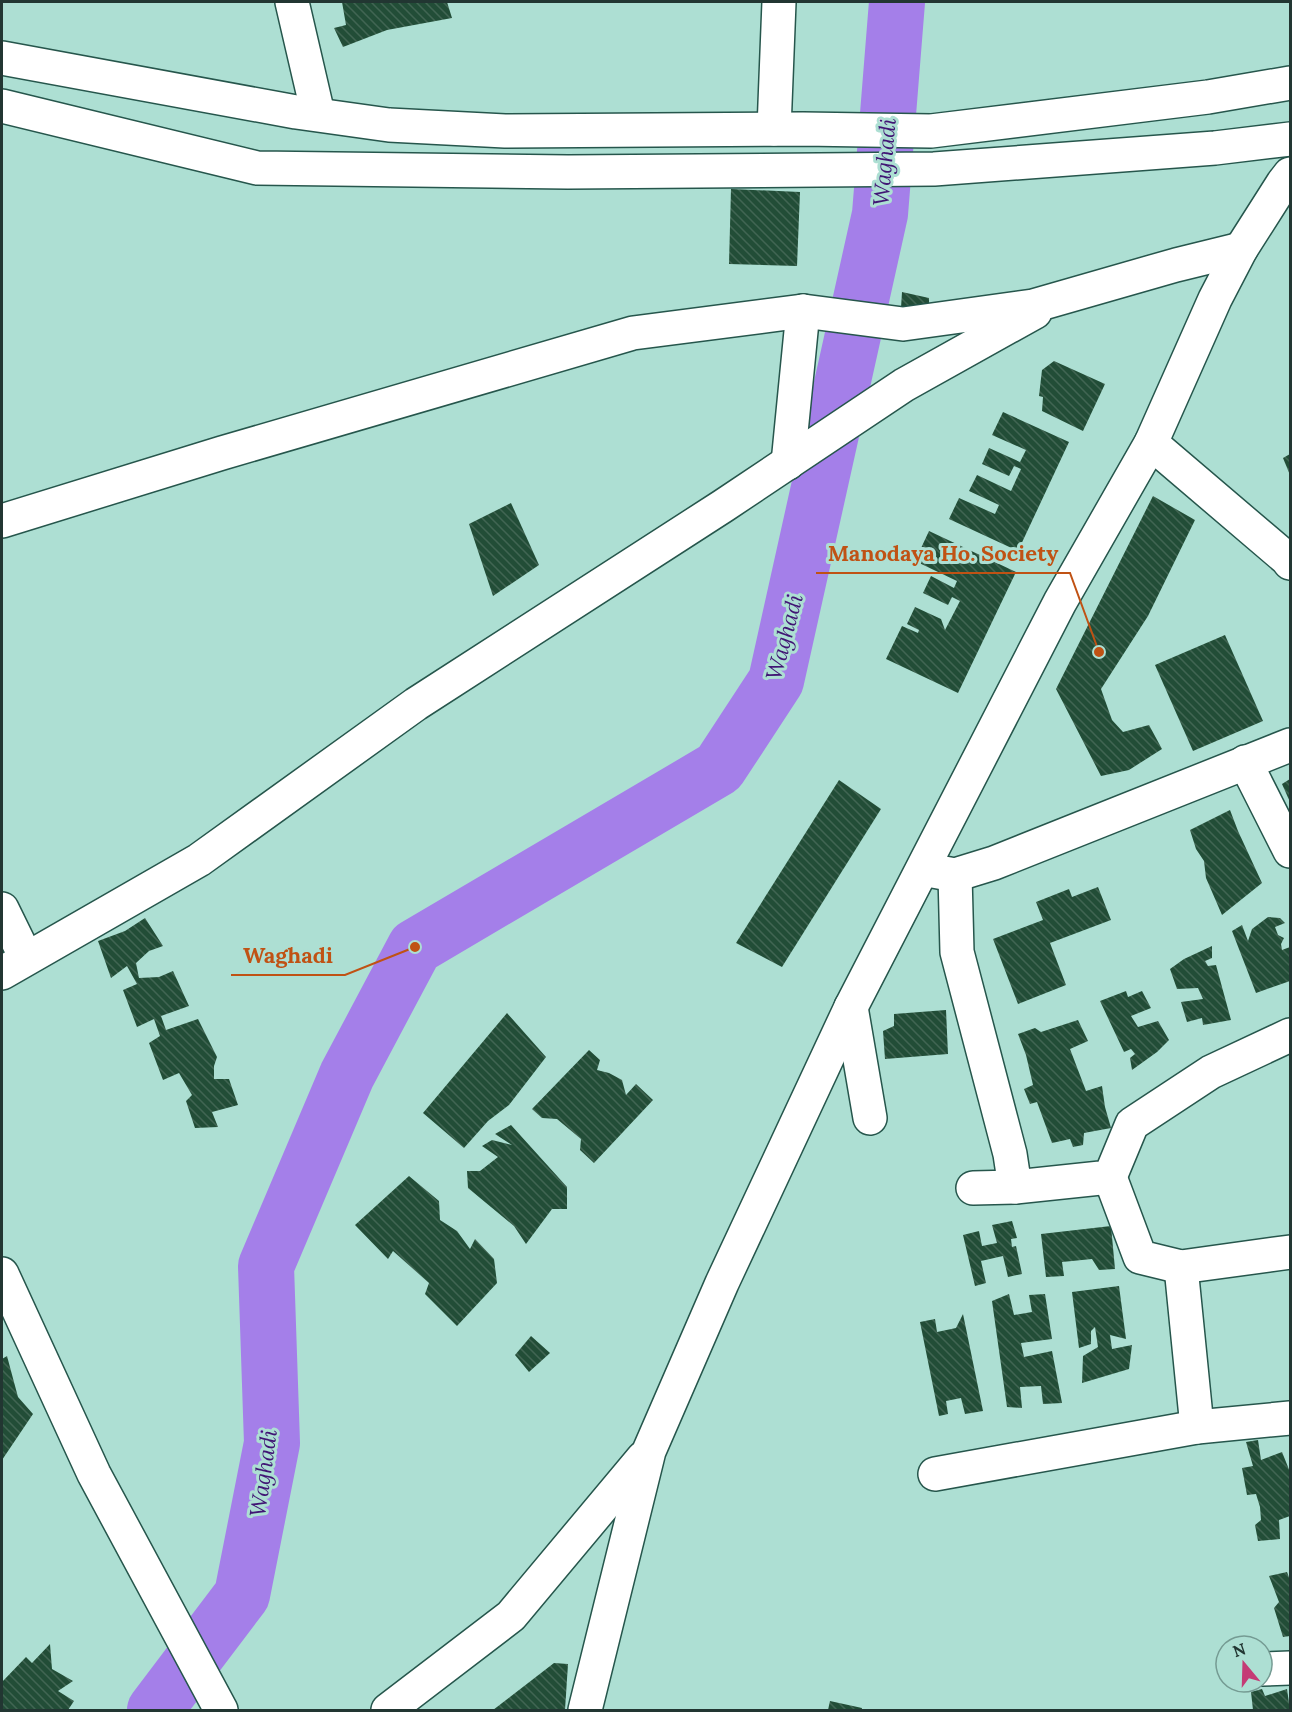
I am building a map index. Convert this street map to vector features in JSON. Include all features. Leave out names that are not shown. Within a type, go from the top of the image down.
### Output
[{"type":"street","points":[[292,2],[318,114]]},
{"type":"street","points":[[779,2],[788,129]]},
{"type":"street","points":[[2,58],[180,91],[389,125],[505,131],[788,129],[931,131],[1208,96],[1290,83]]},
{"type":"street","points":[[2,106],[257,168],[568,172],[934,169],[1215,148],[1290,139]]},
{"type":"street","points":[[585,1710],[649,1451],[722,1283],[851,1007],[1060,602],[1152,443],[1215,299],[1241,249],[1290,174]]},
{"type":"street","points":[[2,521],[222,453],[633,333],[803,311],[903,324],[1033,306],[1241,249]]},
{"type":"street","points":[[2,909],[14,966],[199,860],[416,704],[904,385],[1061,298]]},
{"type":"street","points":[[797,457],[803,311]]},
{"type":"street","points":[[1152,443],[1290,563]]},
{"type":"street","points":[[922,869],[955,875],[1005,859],[1290,745]]},
{"type":"street","points":[[1245,762],[1290,851]]},
{"type":"street","points":[[955,875],[957,952],[1010,1154],[1015,1187]]},
{"type":"street","points":[[851,1007],[870,1118]]},
{"type":"street","points":[[1290,1035],[1211,1072],[1131,1124],[1110,1176],[1140,1257],[1181,1268],[1290,1252]]},
{"type":"street","points":[[974,1188],[1015,1187],[1110,1176]]},
{"type":"street","points":[[1181,1268],[1197,1427]]},
{"type":"street","points":[[2,1274],[94,1474],[221,1710]]},
{"type":"street","points":[[935,1474],[1197,1427],[1290,1418]]},
{"type":"street","points":[[388,1710],[511,1616],[649,1451]]},
{"type":"street","points":[[1274,1669],[1290,1668]]},
{"type":"building","points":[[342,2],[447,2],[452,18],[387,30],[343,47],[334,28],[346,25]]},
{"type":"building","points":[[731,189],[800,192],[797,266],[729,264]]},
{"type":"building","points":[[902,292],[929,298],[929,311],[901,308]]},
{"type":"building","points":[[1054,361],[1105,384],[1083,431],[1042,411],[1043,397],[1039,396],[1042,370]]},
{"type":"building","points":[[1003,412],[1069,442],[1018,551],[949,519],[959,498],[995,514],[999,505],[969,491],[977,475],[1011,491],[1021,469],[1014,466],[1009,476],[982,464],[989,448],[1020,462],[1026,450],[992,435]]},
{"type":"building","points":[[1290,454],[1290,475],[1283,458]]},
{"type":"building","points":[[1153,496],[1195,520],[1148,616],[1101,689],[1112,720],[1123,732],[1149,725],[1162,749],[1129,770],[1101,776],[1056,689]]},
{"type":"building","points":[[511,503],[539,565],[493,596],[469,524]]},
{"type":"building","points":[[929,531],[1016,572],[958,693],[886,659],[902,626],[918,633],[919,630],[907,624],[915,607],[941,619],[945,630],[960,601],[952,597],[948,605],[923,593],[931,576],[954,588],[957,581],[915,561]]},
{"type":"building","points":[[1225,635],[1263,721],[1193,751],[1155,665]]},
{"type":"building","points":[[1290,779],[1290,802],[1282,784]]},
{"type":"building","points":[[839,780],[881,809],[782,967],[736,943]]},
{"type":"building","points":[[1230,810],[1262,883],[1222,915],[1206,878],[1204,861],[1196,849],[1190,830]]},
{"type":"building","points":[[1098,887],[1111,920],[1050,943],[1066,985],[1018,1004],[993,939],[1043,920],[1036,902],[1069,889],[1072,897]]},
{"type":"building","points":[[1268,917],[1280,918],[1285,923],[1275,927],[1278,935],[1284,938],[1281,944],[1282,950],[1290,947],[1290,981],[1256,993],[1232,931],[1242,925],[1248,941],[1252,929]]},
{"type":"building","points":[[145,918],[163,946],[149,951],[136,963],[139,978],[159,977],[173,971],[189,1006],[161,1016],[166,1030],[198,1019],[217,1057],[214,1079],[229,1079],[238,1105],[212,1112],[218,1127],[195,1128],[186,1101],[192,1095],[179,1073],[163,1080],[149,1043],[160,1036],[154,1019],[137,1027],[123,990],[137,984],[127,966],[111,978],[98,941],[125,931]]},
{"type":"building","points":[[1212,946],[1212,958],[1205,961],[1208,966],[1216,965],[1231,1020],[1203,1025],[1202,1018],[1187,1022],[1181,1002],[1203,999],[1198,988],[1177,989],[1170,969],[1184,959]]},
{"type":"building","points":[[1126,991],[1128,997],[1142,991],[1151,1008],[1131,1016],[1138,1027],[1158,1021],[1169,1040],[1132,1070],[1130,1058],[1135,1054],[1131,1049],[1124,1052],[1100,1001]]},
{"type":"building","points":[[946,1010],[948,1054],[885,1059],[883,1031],[894,1026],[894,1014]]},
{"type":"building","points":[[507,1013],[546,1057],[509,1105],[488,1121],[464,1148],[423,1113]]},
{"type":"building","points":[[1078,1020],[1088,1041],[1070,1049],[1086,1091],[1102,1086],[1111,1128],[1084,1133],[1083,1145],[1073,1147],[1070,1139],[1052,1143],[1037,1102],[1030,1104],[1024,1089],[1033,1085],[1018,1034],[1035,1028],[1041,1032]]},
{"type":"building","points":[[589,1050],[600,1060],[597,1070],[622,1080],[626,1095],[636,1084],[653,1100],[594,1163],[580,1150],[581,1139],[557,1119],[542,1118],[532,1109]]},
{"type":"building","points":[[511,1125],[567,1187],[567,1209],[552,1209],[526,1244],[514,1226],[468,1188],[467,1171],[480,1171],[498,1157],[482,1146],[492,1140],[512,1145],[495,1134]]},
{"type":"building","points":[[409,1176],[439,1201],[440,1220],[457,1231],[470,1249],[475,1239],[494,1259],[497,1283],[457,1326],[425,1294],[429,1283],[393,1251],[388,1259],[355,1225]]},
{"type":"building","points":[[1012,1221],[1017,1238],[1011,1239],[1012,1247],[1016,1246],[1022,1274],[1008,1277],[1003,1256],[981,1261],[986,1283],[975,1286],[963,1235],[979,1231],[982,1246],[997,1243],[992,1225]]},
{"type":"building","points":[[1111,1226],[1115,1269],[1099,1270],[1092,1259],[1062,1262],[1064,1276],[1046,1277],[1041,1234]]},
{"type":"building","points":[[1119,1286],[1126,1339],[1110,1335],[1112,1349],[1132,1345],[1129,1369],[1082,1383],[1083,1356],[1098,1347],[1095,1327],[1091,1331],[1091,1344],[1079,1348],[1072,1292]]},
{"type":"building","points":[[1009,1294],[1014,1315],[1032,1312],[1029,1295],[1045,1294],[1052,1339],[1021,1343],[1024,1357],[1052,1351],[1062,1403],[1043,1404],[1041,1386],[1020,1387],[1022,1408],[1007,1407],[992,1301]]},
{"type":"building","points":[[963,1314],[983,1411],[965,1414],[961,1398],[946,1401],[948,1414],[939,1416],[920,1322],[935,1319],[937,1332],[956,1328]]},
{"type":"building","points":[[531,1336],[550,1353],[529,1372],[515,1355]]},
{"type":"building","points":[[7,1356],[18,1397],[33,1414],[2,1460],[2,1359]]},
{"type":"building","points":[[1258,1440],[1261,1460],[1282,1452],[1290,1472],[1290,1516],[1279,1520],[1280,1539],[1258,1541],[1255,1525],[1261,1520],[1260,1507],[1256,1494],[1247,1495],[1242,1468],[1253,1466],[1246,1442]]},
{"type":"building","points":[[1287,1572],[1290,1580],[1290,1636],[1283,1637],[1274,1608],[1279,1602],[1269,1576]]},
{"type":"building","points":[[50,1644],[52,1669],[73,1681],[58,1691],[74,1701],[68,1710],[2,1710],[2,1682],[26,1657],[32,1663]]},
{"type":"building","points":[[554,1663],[568,1664],[565,1710],[493,1710]]},
{"type":"building","points":[[1287,1689],[1290,1710],[1253,1710],[1251,1694],[1264,1694],[1265,1696]]},
{"type":"building","points":[[830,1701],[862,1708],[862,1710],[828,1710]]},
{"type":"waterway","name":"Waghadi","points":[[155,1710],[242,1595],[272,1443],[266,1266],[347,1075],[415,947],[719,768],[776,681],[880,214],[897,2]]},
{"type":"place","name":"Manodaya Ho. Society","points":[[1099,652]]},
{"type":"place","name":"Waghadi","points":[[415,947]]}]
